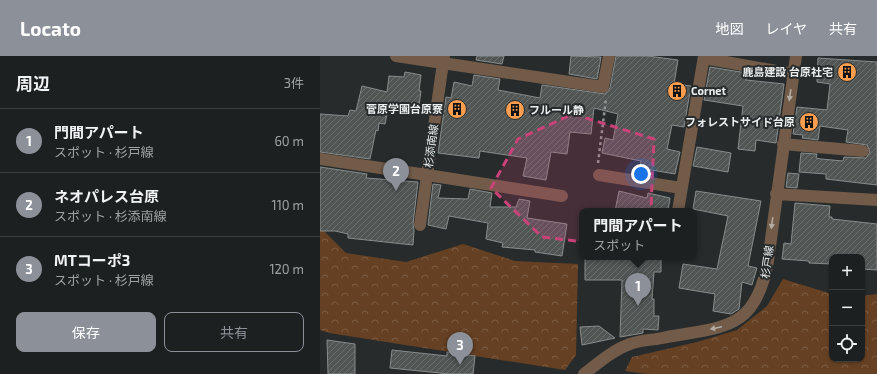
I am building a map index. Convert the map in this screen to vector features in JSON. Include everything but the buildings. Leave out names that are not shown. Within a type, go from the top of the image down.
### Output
[{"type":"street","points":[[396,56],[443,59],[603,87],[609,56]]},
{"type":"street","name":"杉戸線","points":[[584,374],[610,355],[630,344],[727,325],[742,317],[755,302],[764,283],[796,56]]},
{"type":"street","points":[[678,208],[704,57],[793,74]]},
{"type":"street","name":"杉添南線","points":[[320,159],[427,175],[443,59]]},
{"type":"street","points":[[783,144],[863,151]]},
{"type":"street","points":[[420,225],[427,175],[562,196]]},
{"type":"street","points":[[599,175],[681,188]]},
{"type":"street","points":[[776,194],[877,200]]},
{"type":"path","points":[[599,175],[597,169],[607,101],[603,87]]},
{"type":"highlighted area","points":[[573,114],[654,139],[651,207],[620,246],[542,237],[491,188],[518,139]]},
{"type":"green space","points":[[320,227],[346,253],[406,262],[463,244],[515,261],[578,264],[576,355],[565,370],[329,333],[320,330]]},
{"type":"green space","points":[[783,279],[829,293],[829,362],[865,362],[865,296],[877,294],[877,374],[647,374],[625,371],[632,357],[697,342],[737,330],[767,306]]},
{"type":"place","name":"鹿島建設 台原社宅","points":[[847,72]]},
{"type":"place","name":"Cornet","points":[[677,91]]},
{"type":"place","name":"菅原学園台原寮","points":[[457,109]]},
{"type":"place","name":"フルール静","points":[[515,110]]},
{"type":"place","name":"フォレストサイド台原","points":[[809,122]]},
{"type":"place","name":"ネオパレス台原","points":[[396,191]]},
{"type":"place","name":"門間アパート","points":[[638,306]]},
{"type":"place","name":"MTコーポ3","points":[[460,365]]}]
